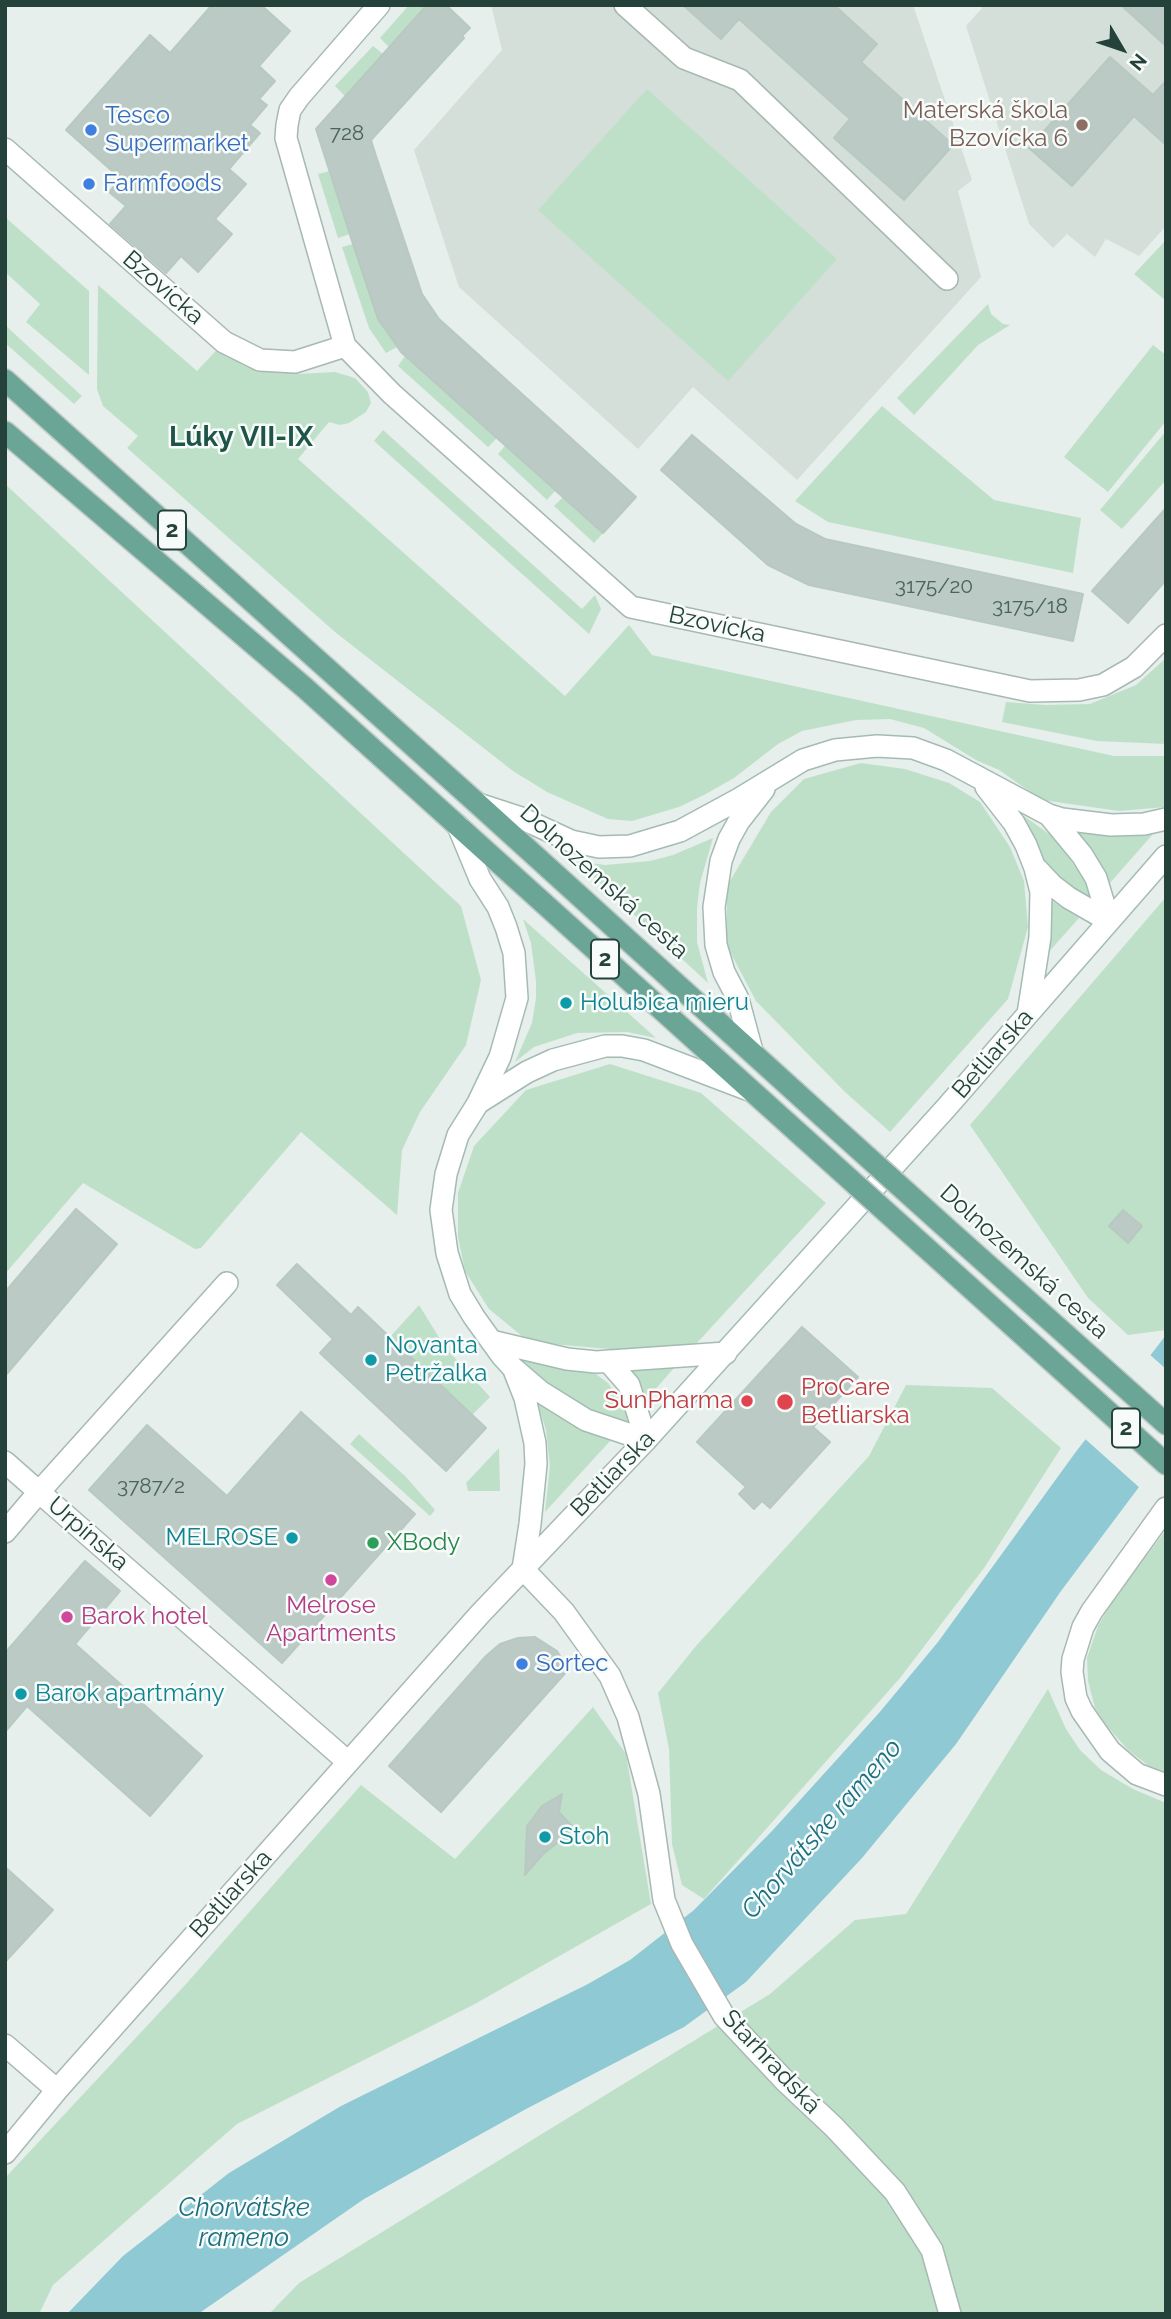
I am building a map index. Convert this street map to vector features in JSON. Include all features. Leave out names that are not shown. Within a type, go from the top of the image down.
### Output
[{"type":"main road","name":"Dolnozemská cesta","points":[[5,380],[1166,1424]]},
{"type":"main road","name":"2","points":[[5,432],[305,688],[1166,1464]]},
{"type":"street","name":"Bzovícka","points":[[379,5],[299,97],[290,110],[287,125],[286,138],[345,346],[392,394],[631,607],[1030,691],[1079,690],[1103,685],[1134,667],[1166,635]]},
{"type":"street","points":[[625,5],[684,58],[740,80],[947,279]]},
{"type":"street","name":"Bzovícka","points":[[5,149],[224,342],[260,360],[295,362],[345,346]]},
{"type":"street","points":[[478,804],[522,818],[571,841],[598,847],[630,846],[680,831],[817,754],[877,746],[913,748],[931,754],[1049,815],[1076,822],[1144,824],[1166,819]]},
{"type":"street","points":[[752,1051],[738,999],[724,972],[716,945],[714,907],[722,860],[729,839],[739,821],[773,777]]},
{"type":"street","points":[[980,780],[1014,823],[1035,868],[1041,892],[1042,913],[1028,1014]]},
{"type":"street","points":[[1049,815],[1082,855],[1096,878],[1109,921]]},
{"type":"street","points":[[458,826],[480,879],[498,907],[506,927],[514,953],[517,998],[500,1057],[478,1103],[458,1135],[446,1174],[442,1193],[442,1226],[447,1254],[460,1294],[491,1341],[513,1368],[541,1392],[586,1420],[646,1440]]},
{"type":"street","name":"Betliarska","points":[[5,2153],[57,2090],[348,1762],[523,1569],[726,1353],[1166,856]]},
{"type":"street","points":[[1035,868],[1052,886],[1109,921]]},
{"type":"street","points":[[478,1103],[527,1072],[553,1060],[605,1046],[644,1050],[753,1092]]},
{"type":"street","name":"Urpínska","points":[[227,1283],[39,1492],[348,1762]]},
{"type":"street","points":[[491,1341],[567,1359],[608,1361],[726,1353]]},
{"type":"street","points":[[608,1361],[629,1385],[646,1440]]},
{"type":"street","points":[[513,1368],[525,1398],[535,1443],[536,1464],[523,1569]]},
{"type":"street","points":[[5,1462],[39,1492],[5,1532]]},
{"type":"street","points":[[1166,1508],[1083,1626],[1072,1672],[1076,1698],[1104,1744],[1137,1774],[1166,1786]]},
{"type":"street","name":"Starhradská","points":[[523,1569],[564,1612],[610,1675],[628,1717],[649,1794],[664,1900],[682,1944],[724,2016],[895,2192],[932,2250],[950,2314]]},
{"type":"street","points":[[5,2045],[57,2090]]},
{"type":"shaded area","points":[[491,5],[913,5],[972,180],[958,191],[981,277],[797,480],[693,387],[638,449],[459,287],[414,150],[502,50]]},
{"type":"shaded area","name":"Materská škola Bzovícka 6","points":[[981,5],[1166,5],[1166,226],[1139,256],[1106,239],[1095,257],[1067,234],[1053,248],[1029,224],[966,26],[982,8]]},
{"type":"green space","points":[[409,5],[427,5],[389,47],[380,38]]},
{"type":"green space","points":[[373,46],[383,54],[345,96],[335,86]]},
{"type":"green space","points":[[647,89],[837,259],[728,381],[538,210]]},
{"type":"green space","points":[[330,171],[350,234],[338,238],[318,174]]},
{"type":"green space","points":[[5,217],[89,291],[89,375],[26,322],[40,304],[5,272]]},
{"type":"green space","points":[[1166,240],[1166,301],[1134,274]]},
{"type":"green space","points":[[353,244],[378,319],[397,347],[386,353],[369,328],[342,247]]},
{"type":"green space","points":[[98,285],[197,371],[224,342],[295,362],[298,374],[335,372],[355,378],[368,392],[371,403],[366,412],[349,423],[340,425],[329,422],[298,459],[565,696],[629,625],[652,655],[1114,756],[1166,756],[1166,807],[1119,811],[1042,800],[999,770],[976,760],[924,728],[890,719],[856,720],[802,731],[778,744],[734,778],[704,795],[679,807],[632,821],[608,819],[547,792],[513,771],[335,632],[127,448],[138,436],[103,406],[97,389]]},
{"type":"green space","points":[[988,304],[991,314],[1003,324],[1010,325],[978,345],[914,415],[897,398]]},
{"type":"green space","points":[[5,325],[82,396],[74,404],[5,343]]},
{"type":"green space","points":[[1153,345],[1166,355],[1166,421],[1108,492],[1064,457]]},
{"type":"green space","points":[[405,356],[497,438],[488,447],[398,366]]},
{"type":"green space","points":[[882,406],[994,500],[1081,518],[1073,573],[828,522],[795,501]]},
{"type":"green space","points":[[383,430],[582,609],[595,595],[601,609],[589,634],[374,441]]},
{"type":"green space","points":[[1166,431],[1166,480],[1122,529],[1100,510]]},
{"type":"green space","points":[[505,446],[555,491],[547,500],[498,454]]},
{"type":"green space","points":[[5,484],[461,906],[481,980],[466,1045],[420,1112],[402,1150],[397,1215],[301,1132],[201,1248],[195,1249],[83,1183],[5,1274]]},
{"type":"green space","points":[[563,497],[603,533],[594,543],[554,506]]},
{"type":"green space","points":[[1166,658],[1166,744],[1097,741],[1002,722],[1006,702],[1090,704],[1136,685]]},
{"type":"green space","points":[[861,763],[905,769],[949,783],[980,802],[1010,847],[1024,881],[1028,927],[1008,999],[890,1132],[845,1092],[756,1001],[727,946],[727,886],[771,812],[804,779]]},
{"type":"green space","points":[[1024,816],[1056,839],[1096,897],[1093,900],[1077,894],[1044,866],[1021,819]]},
{"type":"green space","points":[[1078,833],[1116,835],[1153,834],[1110,883]]},
{"type":"green space","points":[[713,838],[700,883],[697,908],[697,942],[708,983],[576,861],[605,865],[650,861],[673,855]]},
{"type":"green space","points":[[1166,897],[1166,1330],[1128,1335],[1088,1298],[970,1125]]},
{"type":"green space","points":[[1049,899],[1079,918],[1047,954]]},
{"type":"green space","points":[[523,919],[656,1038],[627,1032],[577,1033],[534,1047],[515,1062],[532,1023],[536,998],[531,943]]},
{"type":"green space","points":[[610,1064],[701,1093],[826,1203],[695,1345],[621,1350],[529,1342],[489,1309],[465,1271],[458,1237],[458,1193],[474,1146],[526,1090]]},
{"type":"green space","points":[[419,1305],[445,1347],[490,1397],[472,1415],[390,1337]]},
{"type":"green space","points":[[515,1359],[589,1369],[608,1383],[629,1414],[628,1421],[599,1417],[578,1406]]},
{"type":"green space","points":[[669,1364],[674,1368],[645,1401],[625,1369]]},
{"type":"green space","points":[[906,1385],[992,1388],[1061,1448],[984,1568],[900,1678],[704,1899],[682,1885],[672,1844],[669,1749],[658,1693],[696,1646],[869,1456]]},
{"type":"green space","points":[[535,1396],[574,1424],[611,1440],[545,1512],[550,1466],[546,1430]]},
{"type":"green space","points":[[359,1434],[406,1477],[435,1510],[430,1516],[350,1444]]},
{"type":"green space","points":[[499,1448],[500,1491],[468,1491],[466,1483]]},
{"type":"green space","points":[[1166,1530],[1166,1772],[1149,1766],[1128,1750],[1107,1726],[1095,1708],[1088,1681],[1087,1658],[1098,1626],[1114,1598]]},
{"type":"green space","points":[[1048,1689],[1066,1729],[1080,1750],[1101,1770],[1133,1789],[1166,1803],[1166,2314],[269,2314],[299,2283],[770,1994],[855,1920],[906,1914]]},
{"type":"green space","points":[[593,1707],[626,1754],[651,1904],[473,2005],[237,2124],[53,2285],[39,2314],[5,2314],[5,2178],[186,1984],[361,1785],[455,1859]]},
{"type":"water","name":"Chorvátske rameno","points":[[1166,1335],[1166,1451],[1061,1591],[956,1744],[862,1858],[746,1982],[684,2027],[526,2109],[364,2199],[198,2314],[67,2314],[123,2256],[229,2173],[341,2106],[588,1984],[630,1960],[694,1910],[772,1831],[879,1713],[938,1642],[1075,1453]]},
{"type":"pier","points":[[1148,1353],[1166,1369],[1166,1457],[1141,1489],[1083,1437]]},
{"type":"building","points":[[212,5],[261,5],[290,31],[259,66],[275,81],[259,99],[267,105],[250,125],[260,133],[229,169],[246,184],[215,219],[232,234],[198,272],[181,256],[166,273],[110,224],[126,206],[109,192],[121,179],[66,130],[150,35],[170,53]]},
{"type":"building","points":[[427,5],[446,5],[470,28],[462,36],[464,38],[371,140],[422,294],[439,319],[636,497],[603,533],[401,352],[378,319],[316,129]]},
{"type":"building","points":[[683,5],[834,5],[877,44],[861,62],[953,145],[904,200],[834,138],[850,119],[739,19],[721,39]]},
{"type":"building","points":[[1121,5],[1166,5],[1166,46]]},
{"type":"building","points":[[1110,57],[1153,95],[1166,81],[1166,145],[1134,116],[1072,186],[1029,148]]},
{"type":"building","points":[[692,435],[796,524],[825,539],[1083,594],[1073,641],[809,585],[768,565],[661,470]]},
{"type":"building","points":[[1166,508],[1166,580],[1128,623],[1092,591]]},
{"type":"building","points":[[76,1209],[117,1244],[5,1376],[5,1292]]},
{"type":"building","points":[[1123,1210],[1142,1226],[1128,1243],[1109,1226]]},
{"type":"building","name":"Novanta Petržalka","points":[[297,1264],[351,1315],[358,1307],[486,1428],[446,1471],[320,1353],[333,1339],[277,1285]]},
{"type":"building","name":"ProCare Betliarska","points":[[802,1327],[858,1377],[813,1427],[830,1442],[770,1508],[762,1501],[754,1509],[739,1494],[746,1487],[697,1442]]},
{"type":"building","name":"MELROSE","points":[[301,1412],[415,1514],[282,1663],[89,1490],[147,1425],[227,1496]]},
{"type":"building","points":[[85,1561],[120,1591],[75,1644],[202,1756],[150,1816],[27,1706],[5,1732],[5,1653]]},
{"type":"building","points":[[535,1637],[557,1651],[568,1670],[441,1812],[389,1766],[486,1656],[500,1644],[518,1638]]},
{"type":"building","name":"Stoh","points":[[562,1794],[559,1812],[575,1829],[543,1854],[525,1875],[527,1826],[542,1806]]},
{"type":"building","points":[[5,1867],[53,1910],[5,1962]]},
{"type":"place","name":"Materská škola Bzovícka 6","points":[[1082,125]]},
{"type":"place","name":"Tesco Supermarket","points":[[91,130]]},
{"type":"place","name":"Farmfoods","points":[[89,184]]},
{"type":"place","name":"Holubica mieru","points":[[566,1003]]},
{"type":"place","name":"Novanta Petržalka","points":[[371,1360]]},
{"type":"place","name":"SunPharma","points":[[747,1401]]},
{"type":"place","name":"ProCare Betliarska","points":[[785,1402]]},
{"type":"place","name":"MELROSE","points":[[292,1538]]},
{"type":"place","name":"XBody","points":[[373,1543]]},
{"type":"place","name":"Melrose Apartments","points":[[331,1580]]},
{"type":"place","name":"Barok hotel","points":[[67,1617]]},
{"type":"place","name":"Sortec","points":[[522,1664]]},
{"type":"place","name":"Barok apartmány","points":[[21,1694]]},
{"type":"place","name":"Stoh","points":[[545,1837]]},
{"type":"district","name":"Lúky VII-IX","points":[[241,438]]}]
